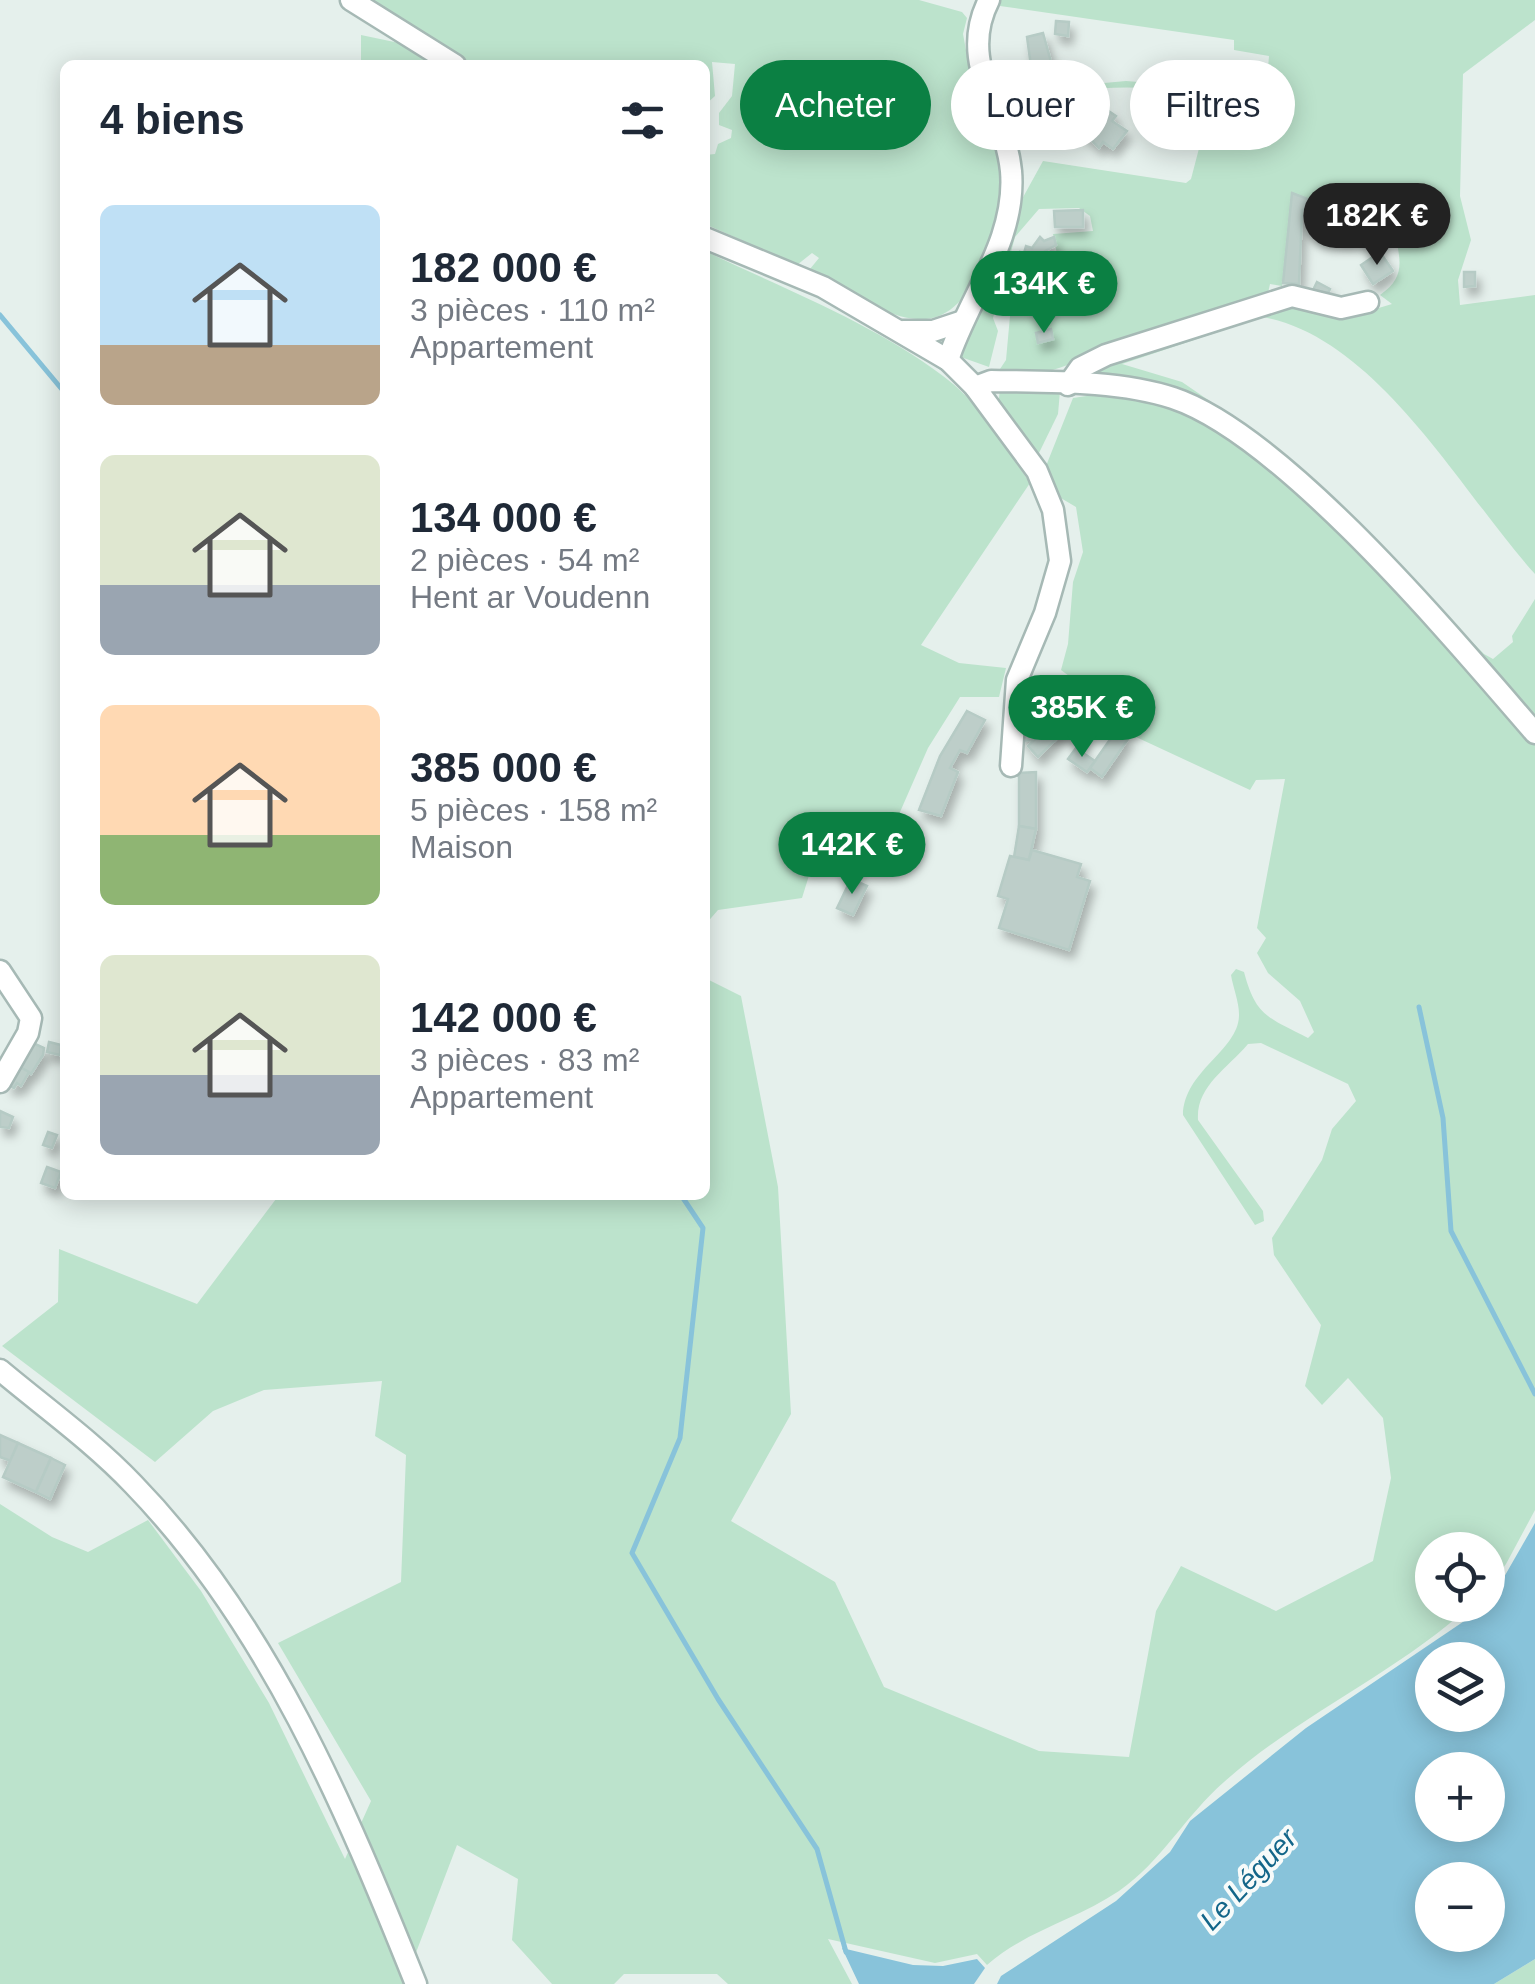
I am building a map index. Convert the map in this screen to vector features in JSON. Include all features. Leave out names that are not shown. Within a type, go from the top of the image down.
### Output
[{"type":"street","points":[[351,0],[446,60]]},
{"type":"street","points":[[948,360],[987,274],[1012,192],[1008,149],[978,63],[978,25],[989,0]]},
{"type":"street","points":[[710,240],[823,287],[948,360],[975,387],[1038,470],[1059,536],[1056,581],[1013,698],[1011,766]]},
{"type":"street","points":[[1068,384],[1080,368],[1106,354],[1292,296],[1341,308],[1368,302]]},
{"type":"street","points":[[897,330],[933,332],[964,321]]},
{"type":"street","points":[[975,387],[991,381],[1143,390],[1174,398],[1242,436],[1360,544],[1535,733]]},
{"type":"street","points":[[0,971],[31,1018],[28,1033],[0,1082]]},
{"type":"street","points":[[0,1370],[152,1504],[261,1649],[368,1865],[416,1984]]},
{"type":"green space","points":[[361,0],[919,0],[962,12],[967,18],[963,34],[970,60],[951,60],[951,150],[1000,150],[1003,179],[996,229],[976,279],[962,299],[945,313],[926,319],[896,315],[813,273],[810,269],[819,258],[812,253],[797,265],[710,226],[710,154],[715,154],[718,144],[731,138],[732,130],[719,125],[719,113],[732,96],[735,64],[712,62],[715,96],[710,100],[710,60],[456,60]]},
{"type":"green space","points":[[1001,0],[1535,0],[1535,20],[1463,74],[1460,196],[1471,240],[1458,280],[1460,305],[1535,295],[1535,574],[1447,462],[1380,386],[1344,354],[1305,331],[1263,317],[1122,364],[1182,382],[1252,430],[1317,485],[1484,654],[1493,659],[1513,642],[1512,636],[1535,599],[1535,722],[1348,525],[1202,405],[1083,380],[1104,363],[1293,303],[1342,319],[1392,304],[1380,295],[1394,282],[1399,269],[1395,234],[1292,193],[1282,286],[1270,284],[1268,293],[1145,334],[1068,365],[1039,373],[1003,374],[1000,369],[1006,360],[1014,272],[1025,276],[1031,286],[1040,282],[1037,272],[1050,274],[1059,264],[1053,234],[1093,231],[1090,216],[1079,208],[1039,209],[1015,237],[993,318],[998,331],[989,367],[958,356],[1016,210],[1043,161],[1186,183],[1191,179],[1199,150],[1295,150],[1295,60],[1269,60],[1269,56],[1234,50],[1234,40],[1000,6]]},
{"type":"green space","points":[[361,35],[404,44],[425,60],[361,60]]},
{"type":"green space","points":[[1130,81],[1130,88],[1110,88],[1110,82]]},
{"type":"green space","points":[[710,253],[858,323],[943,376],[980,412],[1030,483],[921,645],[959,663],[1006,668],[999,697],[960,697],[928,748],[886,844],[821,837],[802,898],[718,910],[710,919]]},
{"type":"green space","points":[[1000,390],[1060,391],[1058,414],[1038,455],[998,405]]},
{"type":"green space","points":[[1113,392],[1207,417],[1326,514],[1535,739],[1535,1510],[1506,1564],[1505,1532],[1415,1532],[1415,1622],[1450,1622],[1425,1642],[1415,1642],[1412,1652],[1253,1758],[1210,1795],[1148,1866],[1119,1891],[1018,1943],[987,1965],[977,1954],[935,1963],[828,1939],[852,1984],[728,1984],[717,1974],[624,1974],[614,1984],[552,1984],[512,1940],[518,1879],[457,1845],[404,1984],[0,1984],[0,1504],[52,1537],[88,1552],[148,1520],[201,1591],[269,1703],[345,1859],[371,1801],[278,1643],[401,1582],[406,1455],[375,1436],[382,1381],[264,1390],[213,1411],[155,1462],[2,1346],[58,1302],[59,1249],[197,1304],[275,1200],[710,1200],[710,980],[741,996],[778,1187],[791,1414],[731,1521],[835,1582],[884,1687],[1039,1751],[1129,1757],[1156,1611],[1181,1566],[1276,1611],[1373,1561],[1391,1478],[1383,1418],[1348,1378],[1322,1405],[1305,1386],[1321,1325],[1274,1255],[1272,1238],[1322,1160],[1332,1129],[1356,1101],[1348,1084],[1261,1043],[1248,1044],[1214,1079],[1202,1097],[1198,1120],[1263,1211],[1264,1221],[1255,1225],[1183,1115],[1192,1085],[1237,1027],[1239,1009],[1231,975],[1236,969],[1244,972],[1253,998],[1265,1014],[1308,1038],[1314,1032],[1300,1001],[1268,973],[1257,953],[1266,938],[1257,928],[1285,779],[1256,780],[1250,790],[1136,737],[1114,723],[1097,697],[1061,670],[1068,644],[1073,582],[1083,552],[1076,507],[1054,494],[1046,466],[1073,398]]},
{"type":"green space","points":[[1535,1959],[1535,1984],[1494,1984]]},
{"type":"water","name":"Le Léguer","points":[[1535,1523],[1535,1959],[1494,1984],[997,1984],[1001,1976],[1116,1901],[1170,1852],[1190,1821],[1306,1728],[1415,1654],[1415,1732],[1505,1732],[1505,1642],[1433,1642],[1463,1622],[1505,1622],[1505,1575]]},
{"type":"water","points":[[842,1948],[913,1965],[943,1966],[977,1959],[985,1968],[974,1984],[859,1984]]},
{"type":"building","points":[[1056,21],[1069,22],[1068,36],[1055,34]]},
{"type":"building","points":[[1043,33],[1050,60],[1030,60],[1027,37]]},
{"type":"building","points":[[1110,112],[1116,116],[1112,121],[1127,131],[1113,149]]},
{"type":"building","points":[[1292,193],[1313,201],[1311,210],[1302,210],[1299,284],[1283,283]]},
{"type":"building","points":[[1331,206],[1373,224],[1367,238],[1349,230],[1346,237],[1334,232],[1338,225],[1325,220]]},
{"type":"building","points":[[1083,210],[1083,227],[1055,227],[1054,211]]},
{"type":"building","points":[[1373,212],[1382,216],[1379,224],[1369,220]]},
{"type":"building","points":[[1040,237],[1044,241],[1054,237],[1056,245],[1045,251],[1040,268],[1028,265],[1026,272],[1016,269],[1020,252],[1024,253],[1026,246],[1032,248]]},
{"type":"building","points":[[1380,252],[1393,271],[1373,284],[1361,265]]},
{"type":"building","points":[[1464,272],[1475,272],[1475,286],[1464,287]]},
{"type":"building","points":[[1317,282],[1330,289],[1328,293],[1313,290]]},
{"type":"building","points":[[1051,329],[1053,339],[1038,343],[1036,333]]},
{"type":"building","points":[[1064,710],[1075,721],[1038,757],[1028,746]]},
{"type":"building","points":[[967,711],[985,720],[967,753],[960,750],[950,768],[958,772],[941,816],[919,810],[940,756]]},
{"type":"building","points":[[1022,726],[1033,726],[1033,740],[1022,741]]},
{"type":"building","points":[[1116,731],[1128,739],[1102,777],[1090,768]]},
{"type":"building","points":[[1076,748],[1095,761],[1087,772],[1068,759]]},
{"type":"building","points":[[1036,772],[1036,829],[1019,826],[1019,773]]},
{"type":"building","points":[[1019,826],[1036,829],[1029,860],[1014,857]]},
{"type":"building","points":[[1032,850],[1081,864],[1077,877],[1090,881],[1069,950],[999,928],[1008,899],[998,896],[1010,856],[1029,860]]},
{"type":"building","points":[[851,879],[867,886],[853,915],[837,908]]},
{"type":"building","points":[[49,1042],[60,1045],[60,1055],[47,1052]]},
{"type":"building","points":[[29,1046],[44,1048],[31,1074],[18,1066]]},
{"type":"building","points":[[18,1066],[29,1072],[21,1086],[17,1083],[14,1088],[7,1084]]},
{"type":"building","points":[[0,1111],[13,1117],[9,1128],[0,1127]]},
{"type":"building","points":[[48,1132],[57,1135],[52,1148],[43,1145]]},
{"type":"building","points":[[47,1167],[60,1172],[55,1188],[41,1183]]},
{"type":"building","points":[[0,1435],[18,1443],[11,1461],[0,1457]]},
{"type":"building","points":[[18,1443],[51,1458],[36,1492],[3,1477]]},
{"type":"building","points":[[51,1458],[65,1465],[50,1499],[36,1492]]},
{"type":"waterway","points":[[0,315],[60,387]]},
{"type":"waterway","points":[[1419,1007],[1443,1118],[1451,1231],[1535,1394]]},
{"type":"waterway","points":[[684,1200],[703,1228],[680,1438],[632,1553],[718,1699],[817,1849],[846,1952]]}]
